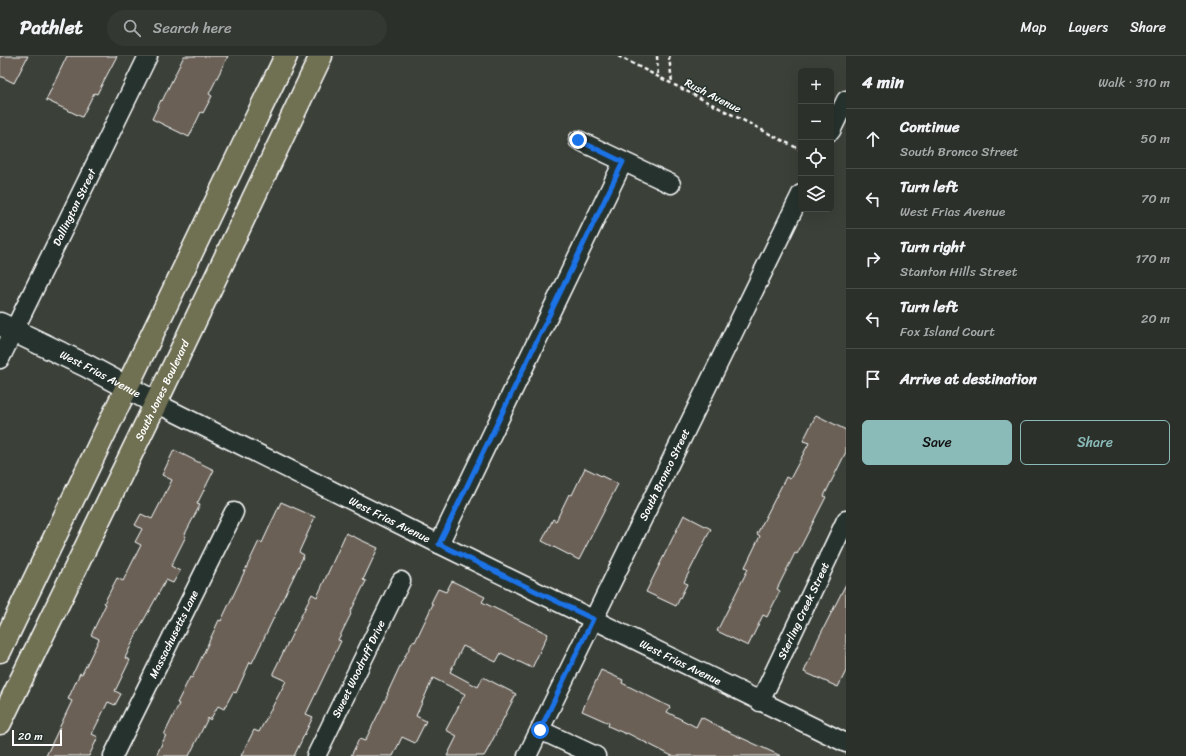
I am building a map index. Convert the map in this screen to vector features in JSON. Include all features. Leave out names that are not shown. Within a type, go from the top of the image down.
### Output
[{"type":"main road","points":[[0,651],[286,56]]},
{"type":"main road","name":"South Jones Boulevard","points":[[0,723],[156,403],[321,56]]},
{"type":"street","name":"Dallington Street","points":[[0,359],[7,327],[148,56]]},
{"type":"street","points":[[834,125],[846,100]]},
{"type":"street","points":[[578,140],[671,184]]},
{"type":"street","points":[[439,544],[623,162]]},
{"type":"street","name":"South Bronco Street","points":[[527,756],[798,200]]},
{"type":"street","name":"West Frias Avenue","points":[[7,327],[439,544],[846,743]]},
{"type":"street","name":"Massachusetts Lane","points":[[113,756],[234,512]]},
{"type":"street","name":"Sterling Creek Street","points":[[760,702],[846,520]]},
{"type":"street","name":"Sweet Woodruff Drive","points":[[316,756],[401,581]]},
{"type":"street","points":[[540,730],[596,756]]},
{"type":"path","name":"Rush Avenue","points":[[618,56],[798,148]]},
{"type":"path","points":[[657,56],[658,76]]},
{"type":"path","points":[[670,56],[672,84]]},
{"type":"building","points":[[0,56],[28,56],[14,83],[0,76]]},
{"type":"building","points":[[67,56],[117,56],[97,94],[94,93],[82,117],[46,100]]},
{"type":"building","points":[[184,56],[228,56],[209,94],[212,96],[203,113],[201,112],[189,137],[152,119]]},
{"type":"building","points":[[816,415],[846,430],[846,452],[824,496],[826,497],[777,589],[780,591],[767,617],[763,615],[748,646],[717,631],[748,569],[745,567],[760,536],[757,534],[786,477],[790,479],[809,443],[803,441]]},
{"type":"building","points":[[174,450],[214,470],[197,504],[200,505],[171,566],[180,571],[173,583],[166,580],[140,627],[125,658],[130,660],[115,691],[121,694],[115,705],[108,702],[92,734],[98,737],[89,756],[46,756],[72,701],[68,699],[80,673],[82,674],[99,639],[91,635],[106,604],[104,603],[117,578],[123,581],[141,545],[135,542],[142,529],[135,525],[141,514],[152,519],[172,480],[162,475]]},
{"type":"building","points":[[585,468],[618,484],[579,560],[542,541],[553,519],[556,521],[569,494],[572,495]]},
{"type":"building","points":[[281,502],[315,517],[299,552],[304,555],[252,663],[250,662],[236,693],[233,692],[224,709],[218,706],[210,720],[208,718],[189,756],[156,756],[179,704],[177,703],[190,677],[192,678],[219,620],[221,621],[259,541],[262,543]]},
{"type":"building","points":[[684,515],[711,529],[684,582],[687,584],[676,606],[646,592]]},
{"type":"building","points":[[346,533],[378,548],[363,580],[366,581],[338,640],[341,641],[306,714],[313,717],[294,756],[241,756],[254,730],[259,732],[286,681],[273,675],[273,673],[312,594],[317,597]]},
{"type":"building","points":[[452,581],[485,597],[482,602],[548,634],[532,668],[501,653],[496,662],[463,646],[450,672],[478,687],[483,677],[516,694],[487,751],[484,756],[447,756],[457,736],[446,730],[465,694],[433,678],[416,716],[426,721],[415,743],[402,737],[393,756],[351,756],[359,739],[365,741],[399,668],[413,641],[415,642],[433,604],[431,603],[438,589],[446,592]]},
{"type":"building","points":[[846,584],[846,671],[838,687],[804,672],[818,639]]},
{"type":"building","points":[[601,670],[623,680],[622,683],[670,707],[667,712],[696,727],[701,717],[722,729],[781,756],[672,756],[627,733],[626,734],[608,726],[609,723],[582,711]]},
{"type":"route","points":[[540,730],[593,619],[439,544],[623,162],[578,140]]}]
